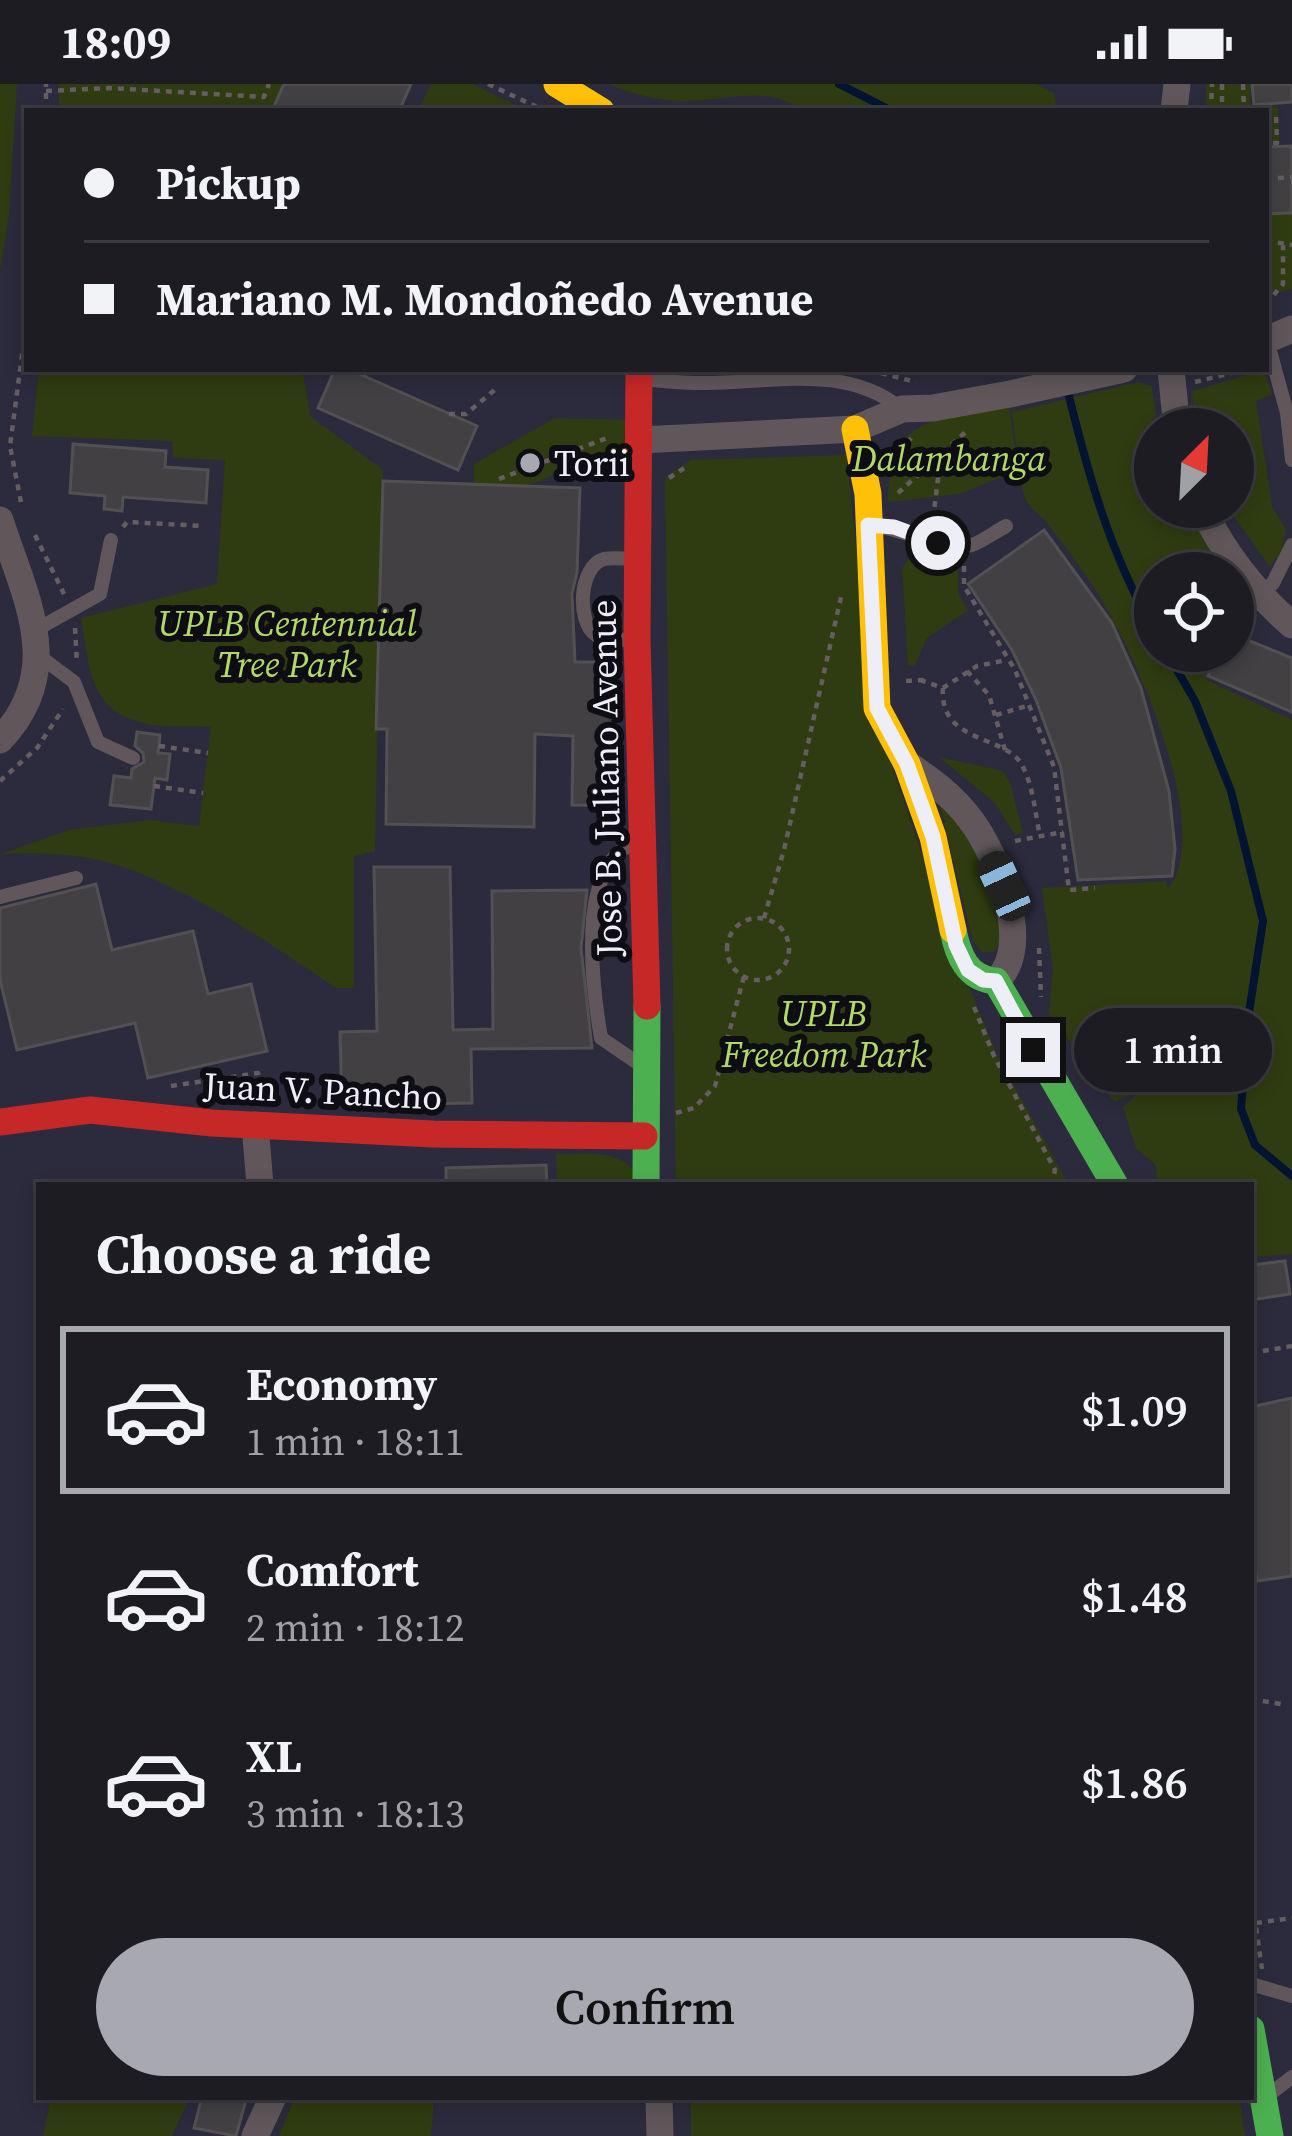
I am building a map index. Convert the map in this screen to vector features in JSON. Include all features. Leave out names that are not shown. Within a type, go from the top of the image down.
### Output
[{"type":"street","points":[[557,84],[596,108]]},
{"type":"street","points":[[640,433],[855,429],[902,409],[933,408],[1110,372]]},
{"type":"street","points":[[1171,372],[1175,408]]},
{"type":"street","name":"Jose B. Juliano Avenue","points":[[638,374],[637,640],[649,1071],[646,1182]]},
{"type":"street","points":[[855,429],[868,494],[877,708],[907,764],[933,837],[956,945],[968,970],[983,980],[996,981],[1007,972],[1012,958],[1013,934],[1004,886],[968,816],[934,782],[907,764]]},
{"type":"street","points":[[0,520],[36,643],[38,672],[26,705],[1,738]]},
{"type":"street","points":[[1212,528],[1260,595],[1292,625]]},
{"type":"street","points":[[996,981],[1112,1182]]},
{"type":"street","name":"Juan V. Pancho","points":[[0,1122],[90,1110],[433,1134],[644,1136]]},
{"type":"street","points":[[255,1125],[260,1182]]},
{"type":"street","points":[[1254,2049],[1270,2136]]},
{"type":"street","points":[[255,2136],[271,2100]]},
{"type":"street","points":[[659,2100],[660,2136]]},
{"type":"lane","points":[[1269,345],[1287,391],[1292,460]]},
{"type":"lane","points":[[638,374],[700,383],[841,380],[879,394],[902,409]]},
{"type":"lane","points":[[868,525],[894,527],[949,547],[971,545],[1006,526]]},
{"type":"lane","points":[[111,540],[100,594],[36,643],[74,682],[98,742],[134,758]]},
{"type":"lane","points":[[1260,595],[1274,583],[1292,544]]},
{"type":"lane","points":[[637,640],[601,639],[591,631],[586,620],[585,579],[603,559],[639,559]]},
{"type":"lane","points":[[642,838],[608,865],[596,893],[594,998],[601,1038],[649,1071]]},
{"type":"lane","points":[[0,897],[76,878]]},
{"type":"lane","points":[[1254,1985],[1292,1996]]},
{"type":"lane","points":[[1262,2099],[1292,2077]]},
{"type":"path","points":[[46,87],[263,97],[269,84]]},
{"type":"path","points":[[488,84],[540,108]]},
{"type":"path","points":[[1269,115],[1276,115],[1277,142],[1269,143]]},
{"type":"path","points":[[1269,242],[1292,245]]},
{"type":"path","points":[[1269,300],[1283,284],[1282,245]]},
{"type":"path","points":[[449,414],[466,414],[497,388]]},
{"type":"path","points":[[892,479],[892,498],[972,427]]},
{"type":"path","points":[[893,467],[905,444],[926,428]]},
{"type":"path","points":[[499,479],[640,433]]},
{"type":"path","points":[[941,454],[933,511],[938,543],[964,565],[964,586],[1018,668],[1044,731],[1054,767],[1070,890],[1095,888]]},
{"type":"path","points":[[662,483],[691,464]]},
{"type":"path","points":[[111,540],[127,522],[204,526]]},
{"type":"path","points":[[764,918],[843,592]]},
{"type":"path","points":[[943,688],[968,671],[1010,660]]},
{"type":"path","points":[[968,671],[989,694],[1005,750]]},
{"type":"path","points":[[900,681],[914,680],[925,680],[920,680],[932,684],[943,688]]},
{"type":"path","points":[[943,688],[944,705],[957,725],[1005,750],[1022,765],[1040,836]]},
{"type":"path","points":[[996,715],[1030,705]]},
{"type":"path","points":[[159,746],[208,753]]},
{"type":"path","points":[[154,787],[203,793]]},
{"type":"path","points":[[1011,842],[1063,832]]},
{"type":"path","points":[[764,918],[785,935],[786,963],[772,976],[744,976],[728,958],[728,942],[741,923],[764,918]]},
{"type":"path","points":[[672,1114],[694,1108],[715,1086],[744,976]]},
{"type":"path","points":[[164,1088],[258,1073]]},
{"type":"path","points":[[1254,1352],[1292,1346]]},
{"type":"path","points":[[1254,1700],[1281,1704]]},
{"type":"path","points":[[1256,1923],[1292,1918]]},
{"type":"shaded area","points":[[0,84],[1292,84],[1292,2136],[0,2136]]},
{"type":"green space","points":[[0,84],[17,84],[9,215],[0,271]]},
{"type":"green space","points":[[59,84],[284,84],[273,108],[59,108]]},
{"type":"green space","points":[[431,84],[472,84],[522,108],[419,108]]},
{"type":"green space","points":[[608,84],[1036,84],[1054,93],[1056,108],[798,108],[762,96],[673,101]]},
{"type":"green space","points":[[1206,84],[1250,84],[1251,108],[1206,108]]},
{"type":"green space","points":[[1278,107],[1280,145],[1269,146],[1269,108],[1251,108]]},
{"type":"green space","points":[[1292,213],[1292,289],[1269,294],[1269,214]]},
{"type":"green space","name":"UPLB Centennial Tree Park","points":[[39,372],[299,372],[304,378],[310,416],[383,470],[375,851],[354,856],[354,988],[336,988],[258,936],[149,877],[76,856],[1,854],[69,830],[150,820],[199,826],[211,727],[139,722],[108,705],[92,677],[81,618],[217,584],[225,460],[173,458],[172,441],[32,436]]},
{"type":"green space","points":[[1265,372],[1272,394],[1256,401],[1272,506],[1286,530],[1282,549],[1270,567],[1242,528],[1254,528],[1254,408],[1193,408],[1192,391]]},
{"type":"green space","points":[[1138,382],[1152,386],[1155,408],[1134,408],[1134,528],[1198,528],[1213,552],[1134,552],[1134,663],[1089,580],[1027,502],[1012,412]]},
{"type":"green space","name":"Dalambanga","points":[[1009,406],[1018,470],[960,494],[888,502],[897,451],[908,436],[940,419]]},
{"type":"green space","points":[[555,418],[635,420],[632,461],[574,458],[528,485],[474,484],[474,464]]},
{"type":"green space","name":"UPLB Freedom Park","points":[[846,455],[874,714],[956,955],[997,1055],[1067,1182],[676,1182],[665,477],[691,460]]},
{"type":"green space","points":[[913,554],[933,555],[958,565],[958,593],[968,610],[927,638],[915,665],[908,665],[902,568]]},
{"type":"green space","points":[[1138,672],[1209,672],[1206,680],[1292,720],[1292,1254],[1254,1257],[1254,1182],[1157,1182],[1156,1165],[1136,1148],[1123,1107],[1143,1089],[1114,1102],[1049,1013],[1053,969],[1042,888],[1166,881],[1168,889],[1180,861],[1182,824],[1176,782]]},
{"type":"green space","points":[[939,757],[1003,771],[1023,833],[1015,835],[995,803]]},
{"type":"green space","points":[[939,802],[968,830],[993,889],[1004,936],[994,952],[982,952],[973,941]]},
{"type":"green space","points":[[556,1154],[617,1158],[640,1182],[557,1182]]},
{"type":"green space","points":[[50,2100],[189,2100],[172,2136],[43,2136]]},
{"type":"green space","points":[[294,2100],[434,2100],[431,2136],[279,2136]]},
{"type":"green space","points":[[691,2100],[1239,2100],[1245,2136],[691,2136]]},
{"type":"building","points":[[284,84],[411,84],[400,108],[273,108]]},
{"type":"building","points":[[1252,84],[1292,84],[1292,102],[1254,105]]},
{"type":"building","points":[[1292,146],[1292,213],[1269,214],[1269,147]]},
{"type":"building","points":[[334,372],[355,372],[477,426],[458,470],[318,408]]},
{"type":"building","points":[[73,444],[166,451],[165,467],[208,470],[206,503],[123,497],[122,511],[104,509],[105,496],[70,493]]},
{"type":"building","points":[[383,481],[580,488],[572,594],[575,662],[615,662],[619,806],[572,805],[573,736],[535,734],[534,827],[386,824],[387,729],[376,729]]},
{"type":"building","points":[[1044,530],[1112,623],[1141,688],[1169,791],[1175,849],[1172,876],[1078,880],[1061,768],[1036,700],[1012,650],[968,584]]},
{"type":"building","points":[[1254,643],[1292,658],[1292,712],[1208,676],[1210,672],[1254,672]]},
{"type":"building","points":[[137,732],[160,735],[158,753],[170,754],[167,780],[155,778],[151,809],[110,805],[114,776],[131,778],[132,769],[144,762],[135,746]]},
{"type":"building","points":[[374,867],[450,867],[453,1030],[493,1029],[492,891],[587,890],[581,948],[592,1048],[471,1049],[472,1103],[342,1105],[340,1032],[377,1031]]},
{"type":"building","points":[[96,884],[112,950],[193,931],[208,994],[251,984],[267,1051],[148,1078],[135,1023],[17,1050],[0,980],[0,908]]},
{"type":"building","points":[[546,1165],[547,1182],[446,1182],[446,1168]]},
{"type":"building","points":[[1285,1261],[1290,1294],[1254,1300],[1254,1265]]},
{"type":"building","points":[[1292,1398],[1292,1576],[1257,1581],[1254,1561],[1254,1406]]},
{"type":"building","points":[[201,2100],[246,2100],[236,2136],[194,2128]]},
{"type":"waterway","points":[[839,84],[886,108]]},
{"type":"waterway","points":[[1067,388],[1102,513],[1134,592]]},
{"type":"waterway","points":[[1178,672],[1195,701],[1231,791],[1263,921],[1241,1109],[1255,1145],[1292,1176]]},
{"type":"traffic: fast","points":[[953,930],[971,971],[996,981],[1113,1182]]},
{"type":"traffic: fast","points":[[646,1182],[647,1006]]},
{"type":"traffic: fast","points":[[1254,2046],[1270,2136]]},
{"type":"traffic: slow","points":[[557,84],[596,108]]},
{"type":"traffic: slow","points":[[855,429],[868,494],[877,708],[907,764],[933,837],[953,930]]},
{"type":"traffic: jam","points":[[639,372],[637,640],[647,1006]]},
{"type":"traffic: jam","points":[[0,1122],[90,1110],[212,1123],[433,1134],[644,1136]]},
{"type":"place","name":"Torii","points":[[530,463]]},
{"type":"route","points":[[938,543],[894,527],[868,525],[877,708],[907,764],[933,837],[956,945],[968,970],[983,980],[996,981],[1033,1050]]}]
